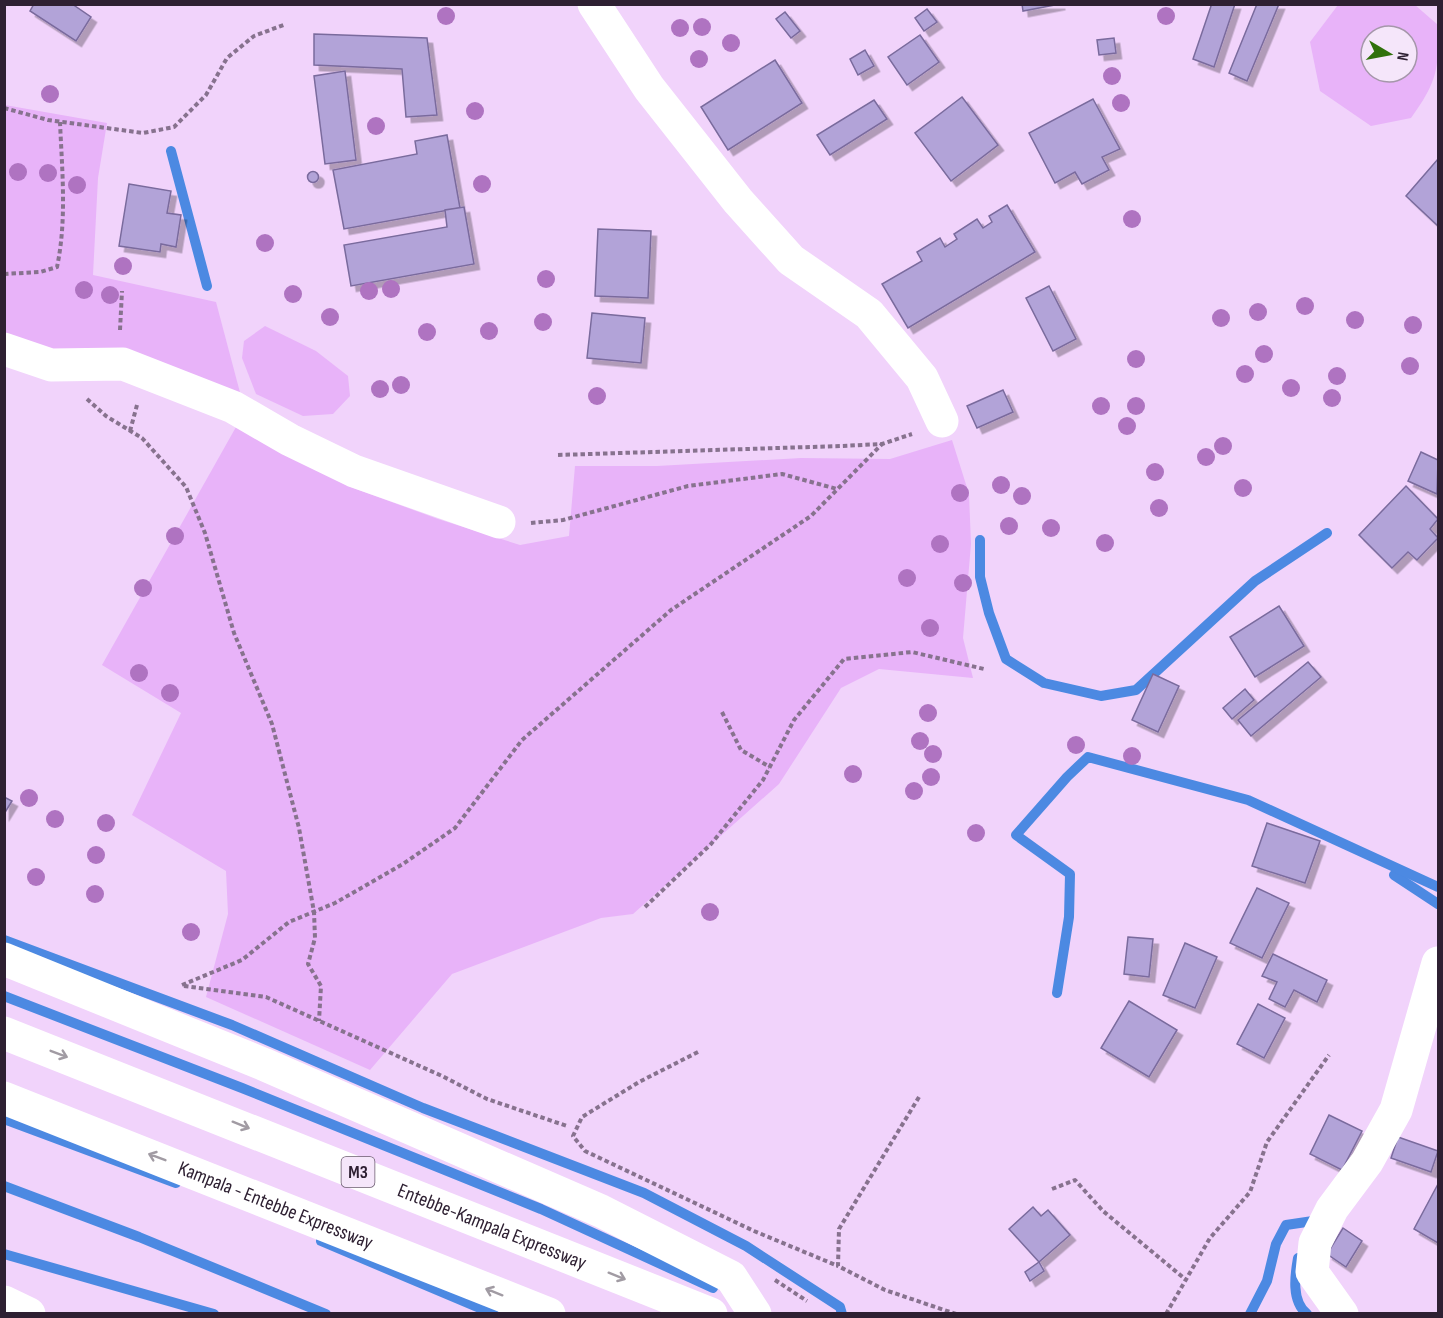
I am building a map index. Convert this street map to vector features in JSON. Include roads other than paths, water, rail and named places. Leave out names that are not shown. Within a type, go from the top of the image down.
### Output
[{"type":"main road","points":[[594,4],[650,88],[738,201],[791,260],[869,314],[922,378],[942,421]]},
{"type":"main road","points":[[4,349],[51,365],[123,364],[233,407],[290,440],[354,471],[499,522]]},
{"type":"main road","points":[[4,959],[263,1064],[602,1210],[731,1277],[755,1314]]},
{"type":"main road","points":[[1342,1314],[1312,1272],[1315,1244],[1332,1209],[1367,1162],[1396,1110],[1438,963]]},
{"type":"main road","name":"Entebbe-Kampala Expressway","points":[[4,1034],[711,1314]]},
{"type":"main road","name":"Kampala - Entebbe Expressway","points":[[4,1098],[549,1314]]},
{"type":"main road","points":[[4,1302],[28,1314]]},
{"type":"waterway","points":[[171,151],[207,286]]},
{"type":"waterway","points":[[980,540],[980,577],[989,613],[1006,659],[1044,683],[1101,696],[1136,690],[1255,581],[1327,533]]},
{"type":"waterway","points":[[1057,993],[1069,917],[1070,874],[1016,835],[1067,777],[1088,757],[1248,800],[1438,887]]},
{"type":"waterway","points":[[1394,875],[1438,904]]},
{"type":"waterway","points":[[4,940],[232,1025],[423,1108],[644,1193],[746,1246],[840,1307],[842,1314]]},
{"type":"waterway","points":[[4,996],[242,1088],[541,1209],[713,1288]]},
{"type":"waterway","points":[[4,1119],[176,1183]]},
{"type":"waterway","points":[[4,1186],[139,1237],[326,1314]]},
{"type":"waterway","points":[[1250,1314],[1267,1281],[1276,1244],[1286,1225],[1313,1221]]},
{"type":"waterway","points":[[321,1241],[494,1314]]},
{"type":"waterway","points":[[4,1254],[214,1314]]},
{"type":"waterway","points":[[1298,1258],[1295,1280],[1296,1295],[1302,1309],[1307,1314]]}]
